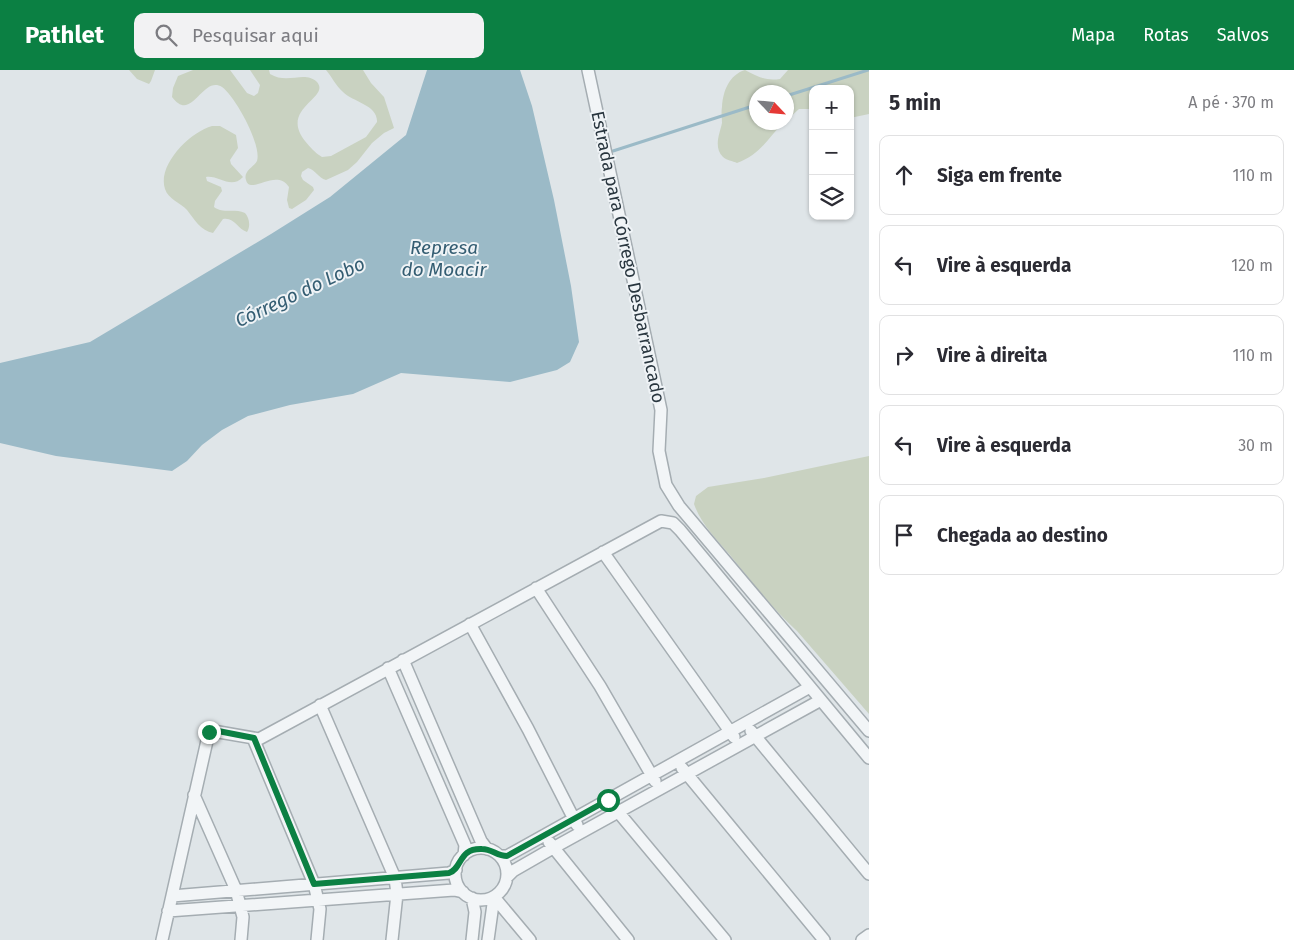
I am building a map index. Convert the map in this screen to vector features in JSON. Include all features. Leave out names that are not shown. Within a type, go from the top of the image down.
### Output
[{"type":"street","name":"Estrada para Córrego Desbarrancado","points":[[588,70],[661,410],[659,451],[666,485],[679,506],[869,731]]},
{"type":"street","points":[[162,940],[209,732],[213,730],[262,738],[661,521],[673,523],[869,758]]},
{"type":"street","points":[[603,552],[739,745]]},
{"type":"street","points":[[536,588],[600,686],[660,789]]},
{"type":"street","points":[[470,624],[528,729],[581,833]]},
{"type":"street","points":[[403,660],[481,841],[487,849],[500,856],[507,856],[545,836],[810,687]]},
{"type":"street","points":[[388,668],[465,845],[464,855]]},
{"type":"street","points":[[506,877],[553,848],[821,700]]},
{"type":"street","points":[[320,706],[395,878],[396,894],[392,940]]},
{"type":"street","points":[[744,724],[869,874]]},
{"type":"street","points":[[254,738],[314,884],[320,909],[317,940]]},
{"type":"street","points":[[677,762],[824,940]]},
{"type":"street","points":[[194,795],[236,890],[243,917],[241,940]]},
{"type":"street","points":[[608,800],[725,940]]},
{"type":"street","points":[[545,836],[628,940]]},
{"type":"street","points":[[472,940],[475,912],[467,895],[456,880],[456,870],[459,861],[464,855],[474,849],[487,849]]},
{"type":"street","points":[[168,911],[454,890],[482,900],[494,897],[502,890],[506,877],[506,868],[500,856]]},
{"type":"street","points":[[172,896],[395,878],[449,873],[456,870]]},
{"type":"street","points":[[488,940],[494,897]]},
{"type":"street","points":[[494,897],[530,940]]},
{"type":"street","points":[[862,940],[869,935]]},
{"type":"green space","points":[[129,70],[155,70],[149,84],[137,79]]},
{"type":"green space","points":[[193,70],[230,70],[247,93],[254,96],[258,93],[260,85],[250,70],[269,70],[270,74],[277,77],[307,77],[317,82],[319,88],[317,93],[301,112],[298,120],[299,130],[305,141],[322,157],[331,156],[366,137],[377,122],[374,112],[343,92],[326,70],[363,70],[371,83],[384,97],[394,128],[384,133],[372,143],[348,170],[326,180],[308,168],[302,172],[303,180],[313,187],[314,190],[306,200],[292,209],[289,208],[287,200],[289,187],[284,182],[271,180],[253,185],[248,184],[245,177],[246,174],[257,161],[255,144],[252,133],[240,110],[222,87],[215,85],[209,87],[191,103],[185,105],[179,104],[172,97],[173,88],[178,76]]},
{"type":"green space","points":[[745,70],[762,78],[780,79],[788,70],[869,70],[869,114],[854,117],[854,85],[809,85],[809,109],[799,109],[794,114],[794,85],[749,85],[749,130],[777,130],[758,151],[737,163],[723,157],[718,149],[718,140],[722,123],[725,90],[739,72]]},
{"type":"green space","points":[[212,126],[220,126],[236,135],[238,148],[230,160],[231,164],[243,177],[238,181],[229,182],[206,177],[207,181],[221,187],[222,191],[215,201],[214,207],[221,210],[245,213],[249,222],[247,232],[233,221],[227,219],[223,219],[213,233],[205,230],[184,207],[169,196],[165,189],[166,170],[177,151],[194,135]]},
{"type":"green space","points":[[869,456],[869,714],[797,631],[770,604],[715,538],[705,525],[694,504],[696,496],[708,487],[764,478]]},
{"type":"water","name":"Represa do Moacir","points":[[427,70],[520,70],[532,106],[554,200],[571,286],[579,342],[570,362],[557,370],[510,382],[401,373],[353,394],[290,405],[248,416],[222,430],[202,445],[187,461],[172,471],[56,456],[0,443],[0,363],[90,342],[330,197],[406,135]]},
{"type":"waterway","name":"Córrego do Lobo","points":[[794,93],[868,70]]},
{"type":"waterway","name":"Córrego do Lobo","points":[[613,151],[749,107]]},
{"type":"route","points":[[209,732],[213,730],[254,738],[314,884],[449,873],[456,870],[462,857],[474,849],[484,849],[493,851],[500,856],[507,856],[608,800]]}]
